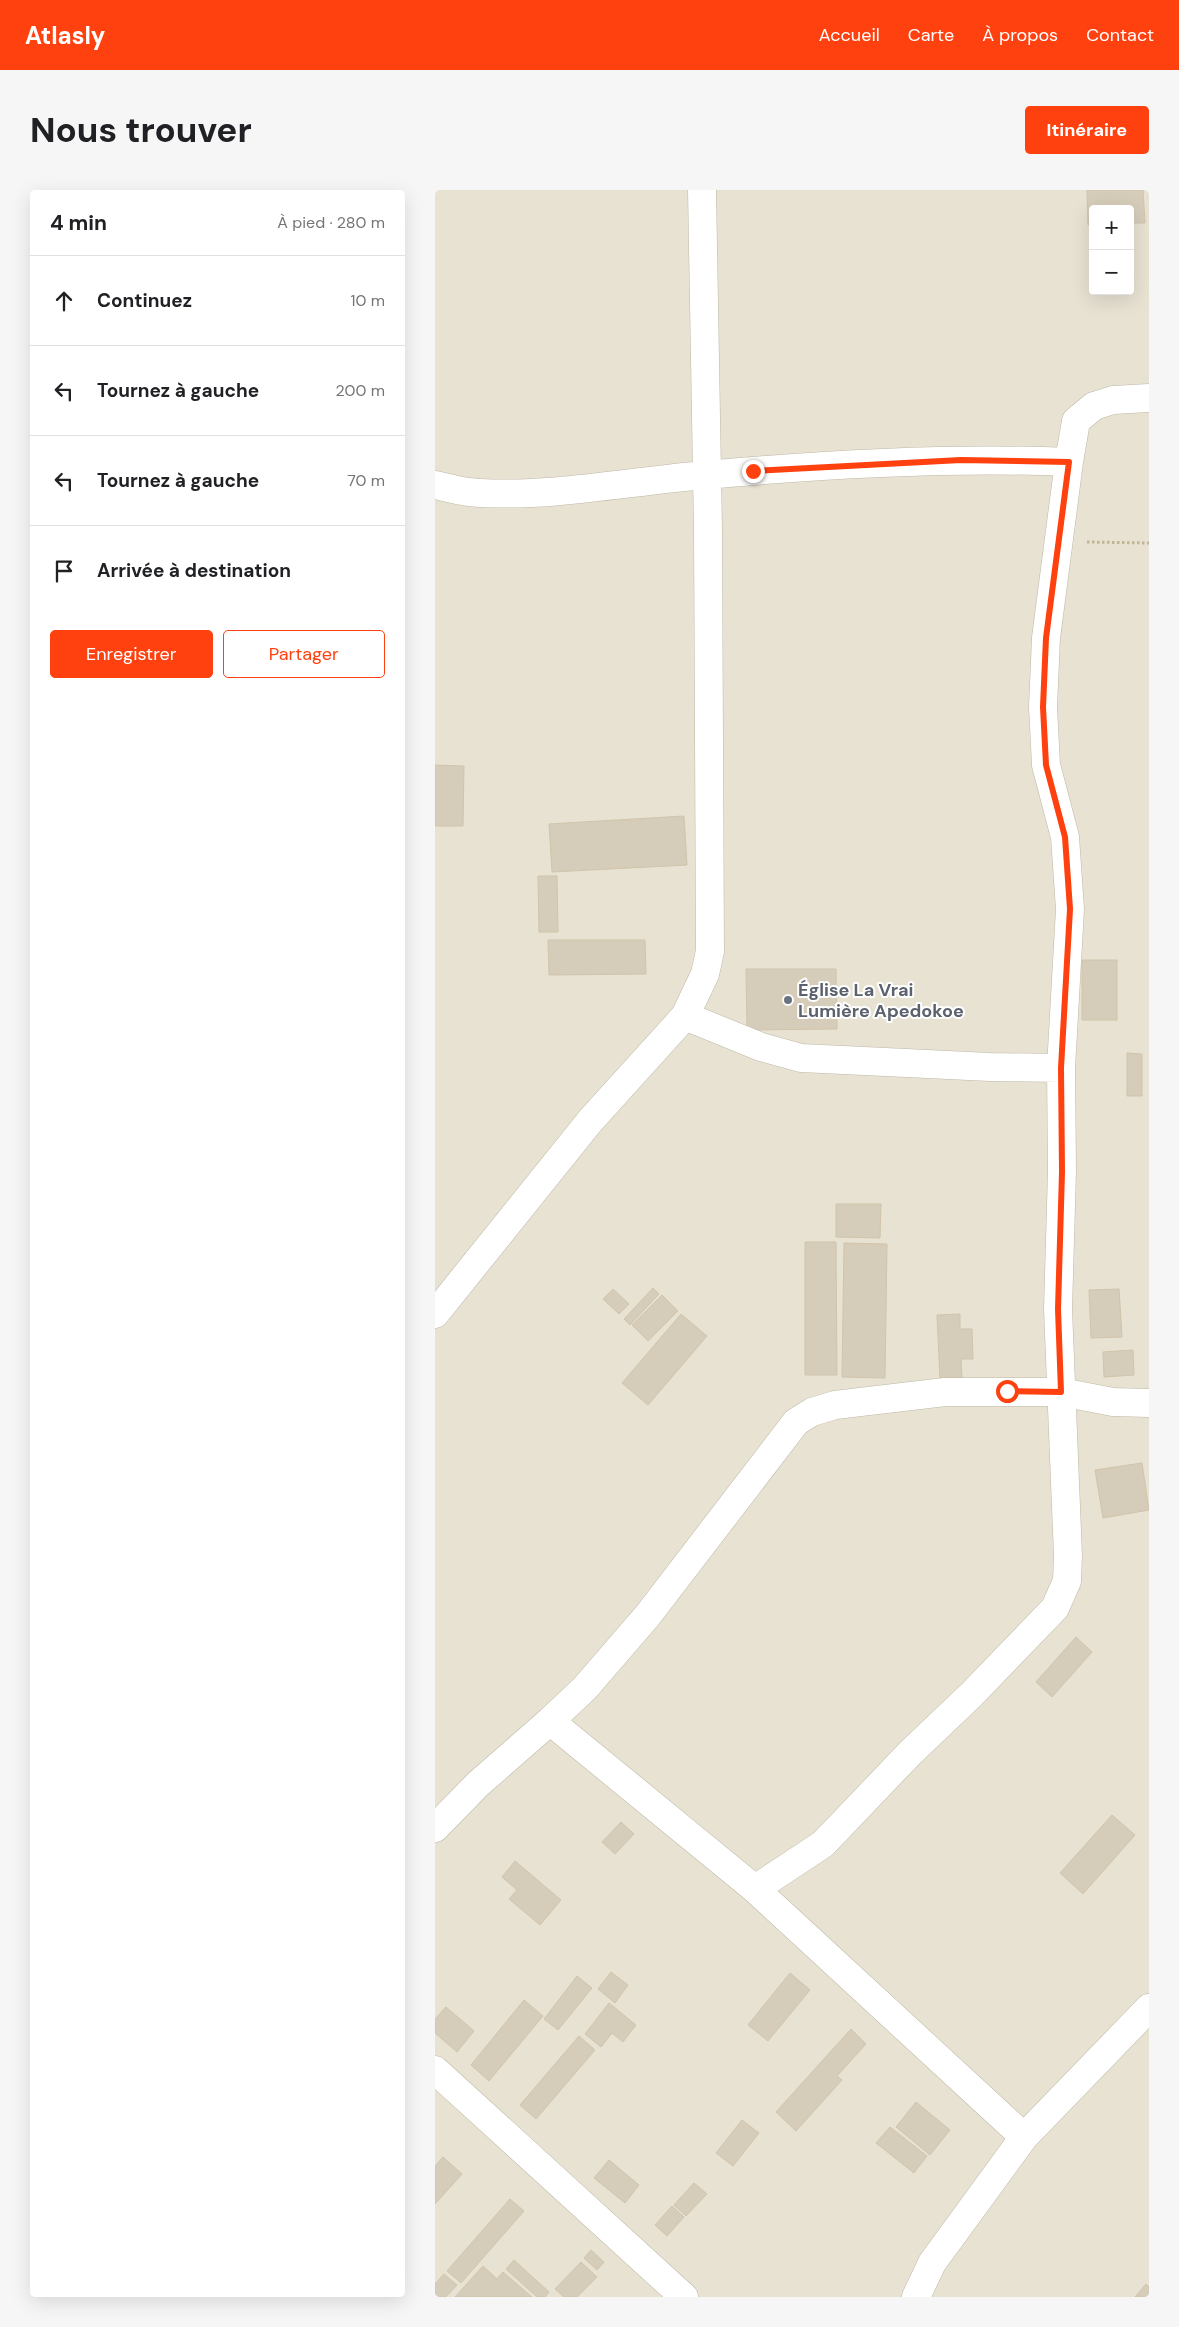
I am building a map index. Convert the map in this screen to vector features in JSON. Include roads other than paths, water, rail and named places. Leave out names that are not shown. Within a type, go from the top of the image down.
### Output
[{"type":"street","points":[[435,1314],[590,1121],[685,1016],[705,974],[710,951],[702,190]]},
{"type":"street","points":[[755,1889],[823,1844],[910,1753],[978,1688],[1055,1608],[1067,1581],[1068,1556],[1058,1309],[1062,1172],[1061,1068],[1070,909],[1065,837],[1046,765],[1043,707],[1046,638],[1076,421],[1093,406],[1113,400],[1149,398]]},
{"type":"street","points":[[435,485],[479,493],[527,492],[706,475],[945,460],[994,459],[1069,462]]},
{"type":"street","points":[[685,1016],[761,1047],[801,1058],[990,1067],[1061,1068]]},
{"type":"street","points":[[435,1828],[478,1784],[585,1688],[648,1615],[796,1422],[812,1412],[835,1405],[945,1392],[1061,1392],[1113,1402],[1149,1403]]},
{"type":"street","points":[[550,1721],[755,1889],[1024,2137]]},
{"type":"street","points":[[916,2297],[932,2263],[1024,2137],[1149,2008]]},
{"type":"street","points":[[435,2070],[684,2297]]},
{"type":"place","name":"Église La Vrai Lumière Apedokoe","points":[[788,1000]]}]
